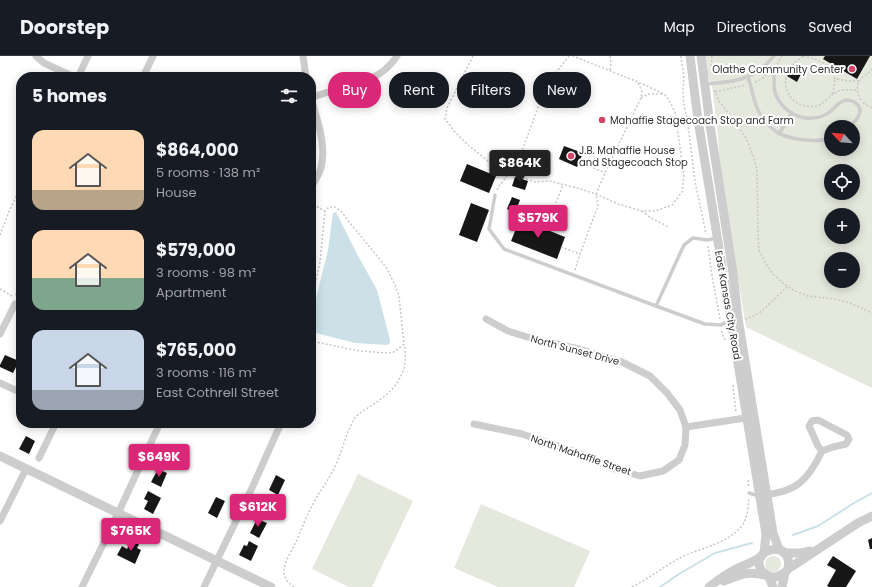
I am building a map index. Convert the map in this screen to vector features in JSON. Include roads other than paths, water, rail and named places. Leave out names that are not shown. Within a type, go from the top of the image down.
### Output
[{"type":"street","points":[[36,56],[44,63],[63,72]]},
{"type":"street","points":[[80,72],[88,56]]},
{"type":"street","points":[[145,72],[153,56]]},
{"type":"street","points":[[302,56],[305,72]]},
{"type":"street","points":[[316,96],[372,79],[383,72],[397,56]]},
{"type":"street","name":"East Kansas City Road","points":[[690,56],[698,120],[717,238],[734,319],[763,496],[766,534],[762,555]]},
{"type":"street","name":"East Kansas City Road","points":[[701,56],[733,273],[734,319]]},
{"type":"street","points":[[316,116],[322,137],[323,153],[321,168],[316,179]]},
{"type":"street","points":[[0,334],[14,304]]},
{"type":"street","name":"North Sunset Drive","points":[[486,319],[508,331],[622,362],[650,376],[667,393],[680,410],[686,427]]},
{"type":"street","points":[[0,383],[3,386],[16,391]]},
{"type":"street","points":[[686,427],[750,417]]},
{"type":"street","points":[[763,496],[785,492],[792,488],[801,482],[812,471],[822,451],[846,444],[849,439],[847,435],[818,420],[812,421],[809,426],[818,446],[822,451]]},
{"type":"street","name":"North Mahaffie Street","points":[[474,424],[522,434],[570,450],[615,469],[640,476],[663,471],[679,460],[685,445],[686,427]]},
{"type":"street","points":[[39,458],[54,428]]},
{"type":"street","points":[[82,587],[158,428]]},
{"type":"street","points":[[204,587],[252,488],[279,428]]},
{"type":"street","points":[[0,456],[271,587]]},
{"type":"street","points":[[0,521],[26,469]]},
{"type":"street","name":"East Kansas City Road","points":[[763,496],[773,533],[782,551]]},
{"type":"street","points":[[710,586],[747,573],[754,572],[774,578],[780,576],[858,522],[872,516]]},
{"type":"street","points":[[710,586],[731,572],[755,561],[768,550],[773,548],[782,551],[801,553],[817,549]]},
{"type":"street","points":[[782,551],[788,558],[789,563],[782,587]]},
{"type":"street","points":[[762,555],[760,563],[761,569],[773,587]]},
{"type":"lane","points":[[704,84],[748,77],[762,69],[774,56]]},
{"type":"lane","points":[[766,65],[773,73],[775,81],[774,90],[777,97],[784,107],[792,113],[802,117],[820,117],[844,100],[855,102],[858,105],[860,111],[855,120]]},
{"type":"lane","points":[[748,77],[759,111],[764,120],[772,129],[779,134],[796,140],[824,140]]},
{"type":"lane","points":[[779,134],[792,113]]},
{"type":"lane","points":[[495,195],[490,229],[504,248],[705,324],[721,325],[734,319]]},
{"type":"lane","points":[[656,306],[684,245],[693,238],[707,240],[717,238]]},
{"type":"lane","points":[[749,493],[763,496]]},
{"type":"water","points":[[336,212],[377,290],[390,340],[390,343],[387,345],[355,343],[316,333],[316,299],[328,250],[333,213]]},
{"type":"waterway","points":[[793,535],[818,526],[872,493]]},
{"type":"waterway","points":[[660,587],[715,553],[752,543]]},
{"type":"place","name":"Olathe Community Center","points":[[852,69]]},
{"type":"place","name":"Mahaffie Stagecoach Stop and Farm","points":[[602,120]]},
{"type":"place","name":"J.B. Mahaffie House and Stagecoach Stop","points":[[571,156]]}]
